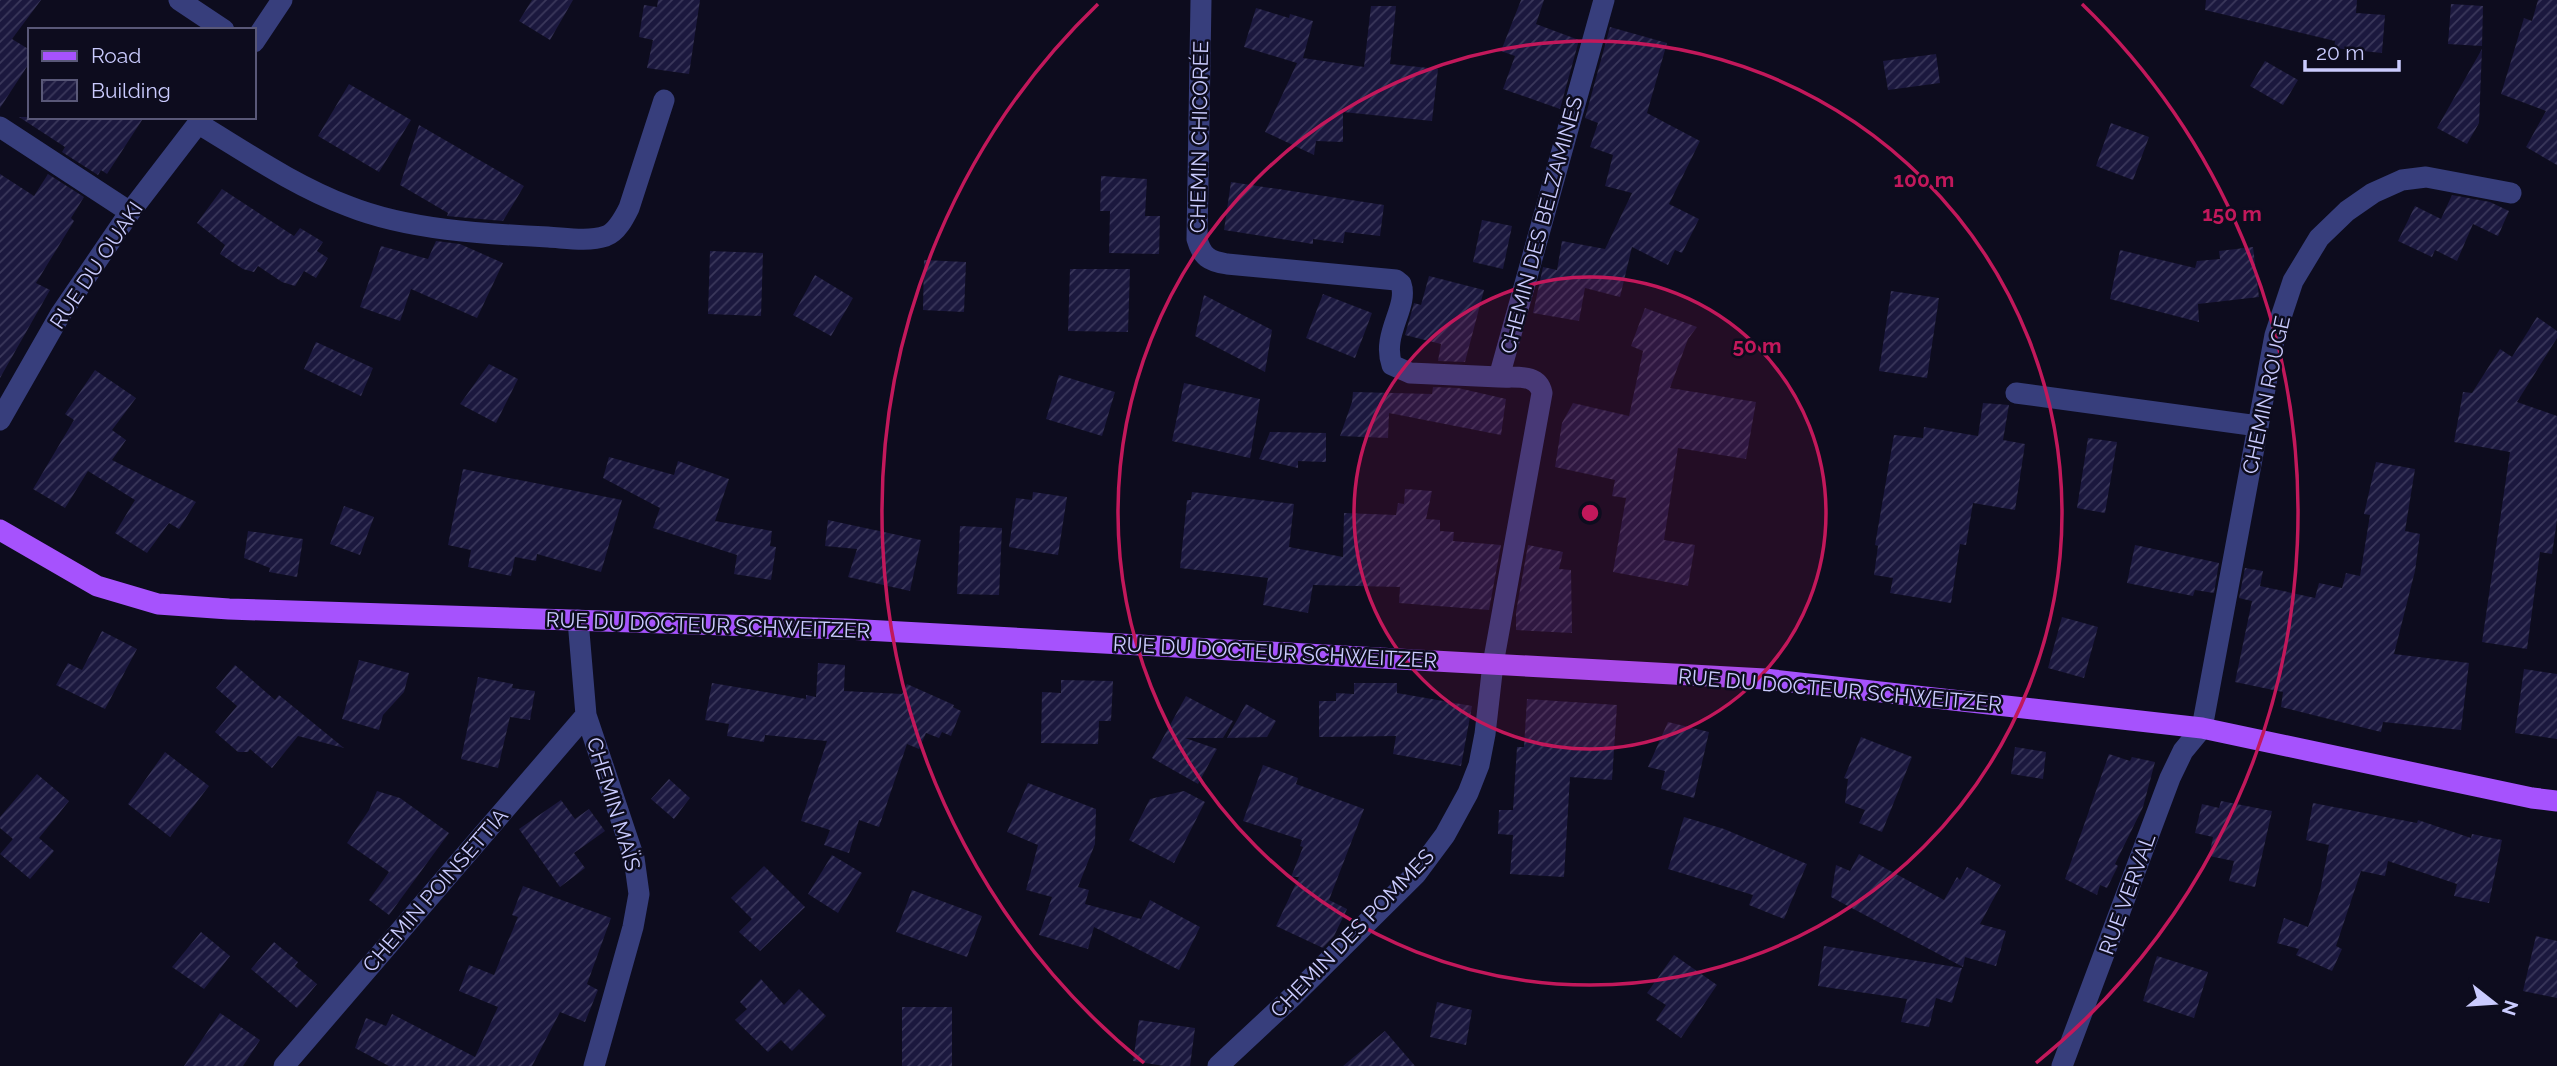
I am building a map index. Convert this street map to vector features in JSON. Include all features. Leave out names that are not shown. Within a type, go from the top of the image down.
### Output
[{"type":"main road","name":"RUE DU DOCTEUR SCHWEITZER","points":[[0,530],[97,586],[158,604],[229,609],[846,629],[1765,679],[2202,727],[2532,798],[2557,801]]},
{"type":"street","points":[[179,0],[221,28]]},
{"type":"street","points":[[256,40],[282,0]]},
{"type":"street","name":"CHEMIN CHICORÉE","points":[[1201,0],[1197,239],[1200,251],[1207,259],[1227,264],[1396,281],[1401,284],[1403,294],[1389,342],[1388,354],[1392,365],[1410,373],[1499,377]]},
{"type":"street","name":"CHEMIN DES BELZAMINES","points":[[1493,664],[1542,393],[1541,384],[1535,380],[1499,377],[1604,0]]},
{"type":"street","points":[[201,121],[302,185],[349,207],[385,217],[499,235],[588,239],[608,236],[621,224],[664,100]]},
{"type":"street","name":"RUE DU OUAKI","points":[[0,420],[60,314],[130,212],[201,121]]},
{"type":"street","points":[[0,127],[130,212]]},
{"type":"street","name":"CHEMIN ROUGE","points":[[2202,727],[2275,335],[2293,281],[2319,238],[2347,211],[2373,193],[2402,180],[2426,177],[2511,193]]},
{"type":"street","points":[[2016,393],[2258,426]]},
{"type":"street","name":"CHEMIN MAÏS","points":[[578,620],[586,715],[634,858],[639,894],[633,927],[594,1066]]},
{"type":"street","name":"CHEMIN DES POMMES","points":[[1218,1066],[1416,874],[1446,835],[1479,765],[1493,664]]},
{"type":"street","name":"CHEMIN POINSETTIA","points":[[284,1066],[586,715]]},
{"type":"street","name":"RUE VERVAL","points":[[2062,1066],[2170,778],[2183,751],[2202,727]]},
{"type":"building","points":[[0,0],[41,0],[12,39],[28,49],[28,65],[0,108]]},
{"type":"building","points":[[532,0],[573,0],[550,40],[519,21]]},
{"type":"building","points":[[658,0],[700,0],[689,74],[647,68],[653,40],[639,37],[644,5],[657,7]]},
{"type":"building","points":[[1521,0],[1544,0],[1536,24],[1579,40],[1560,109],[1503,89],[1515,56],[1501,51]]},
{"type":"building","points":[[2206,0],[2357,0],[2356,13],[2385,15],[2382,53],[2334,48],[2335,41],[2205,10]]},
{"type":"building","points":[[2538,0],[2557,0],[2557,165],[2526,147],[2546,111],[2501,94],[2524,18],[2532,21]]},
{"type":"building","points":[[2451,4],[2483,6],[2482,46],[2448,44]]},
{"type":"building","points":[[1371,6],[1396,6],[1390,64],[1438,69],[1432,121],[1343,112],[1343,142],[1316,141],[1314,155],[1265,132],[1297,63],[1244,47],[1256,8],[1289,18],[1290,14],[1313,21],[1303,58],[1364,67]]},
{"type":"building","points":[[1610,27],[1667,43],[1647,113],[1700,141],[1669,204],[1699,219],[1682,253],[1675,250],[1668,265],[1632,247],[1620,297],[1585,288],[1579,321],[1533,313],[1543,267],[1557,270],[1562,241],[1605,249],[1632,193],[1605,186],[1613,155],[1590,147],[1598,123],[1585,118]]},
{"type":"building","points":[[2482,49],[2479,123],[2467,144],[2437,128]]},
{"type":"building","points":[[1936,54],[1940,83],[1888,90],[1883,61]]},
{"type":"building","points":[[2265,61],[2298,80],[2283,105],[2250,86]]},
{"type":"building","points":[[349,84],[411,120],[379,172],[318,136]]},
{"type":"building","points":[[19,117],[143,119],[107,174],[101,170],[98,175],[62,152],[65,147]]},
{"type":"building","points":[[2111,123],[2149,137],[2133,180],[2096,166]]},
{"type":"building","points":[[419,125],[524,186],[503,221],[447,216],[448,213],[400,185]]},
{"type":"building","points":[[0,174],[34,196],[48,174],[84,197],[71,218],[74,221],[36,283],[50,290],[0,378]]},
{"type":"building","points":[[1101,176],[1147,179],[1145,216],[1160,216],[1159,254],[1109,253],[1110,211],[1100,211]]},
{"type":"building","points":[[1231,182],[1384,205],[1380,236],[1345,232],[1343,243],[1313,239],[1313,244],[1224,230]]},
{"type":"building","points":[[222,189],[294,236],[300,228],[323,242],[317,251],[328,258],[316,278],[304,271],[295,286],[282,282],[258,266],[254,272],[243,269],[220,254],[225,245],[197,223]]},
{"type":"building","points":[[2452,195],[2490,202],[2509,211],[2498,236],[2473,224],[2457,261],[2435,250],[2432,257],[2398,241],[2415,206],[2441,219]]},
{"type":"building","points":[[1482,220],[1512,226],[1503,269],[1473,262]]},
{"type":"building","points":[[436,241],[460,244],[503,263],[477,318],[411,289],[400,321],[360,307],[381,246],[428,259]]},
{"type":"building","points":[[2253,247],[2259,297],[2198,304],[2199,322],[2110,299],[2120,250],[2195,268],[2197,261],[2220,259],[2219,251]]},
{"type":"building","points":[[710,251],[763,253],[761,316],[708,314]]},
{"type":"building","points":[[924,260],[966,262],[964,312],[923,310]]},
{"type":"building","points":[[1070,269],[1130,269],[1128,332],[1068,331]]},
{"type":"building","points":[[815,275],[853,298],[831,336],[793,315]]},
{"type":"building","points":[[1429,276],[1484,290],[1465,362],[1438,361],[1441,344],[1405,335],[1414,303],[1421,305]]},
{"type":"building","points":[[1891,291],[1939,298],[1927,378],[1879,371]]},
{"type":"building","points":[[1323,294],[1372,313],[1355,358],[1306,338]]},
{"type":"building","points":[[1204,295],[1272,330],[1265,372],[1195,336]]},
{"type":"building","points":[[1645,308],[1697,327],[1688,339],[1670,388],[1756,402],[1746,459],[1678,448],[1664,540],[1695,545],[1688,586],[1613,572],[1626,498],[1612,496],[1615,480],[1555,467],[1562,423],[1573,403],[1629,416],[1643,351],[1631,346]]},
{"type":"building","points":[[2537,317],[2557,331],[2557,338],[2517,402],[2557,416],[2557,520],[2552,554],[2540,552],[2527,649],[2482,642],[2510,452],[2454,442],[2463,392],[2472,393],[2500,349],[2512,357]]},
{"type":"building","points":[[316,342],[373,368],[361,396],[304,369]]},
{"type":"building","points":[[489,364],[518,379],[496,423],[460,404]]},
{"type":"building","points":[[95,370],[136,398],[112,430],[126,440],[112,460],[196,502],[179,529],[169,523],[147,553],[115,533],[135,500],[88,471],[65,508],[33,489],[74,420],[65,414]]},
{"type":"building","points":[[1059,375],[1115,392],[1102,436],[1046,419]]},
{"type":"building","points":[[1184,383],[1260,399],[1250,458],[1172,441]]},
{"type":"building","points":[[1433,387],[1458,388],[1506,399],[1501,435],[1389,413],[1388,438],[1340,436],[1353,392],[1432,394]]},
{"type":"building","points":[[1983,403],[2009,405],[2003,440],[2025,444],[2015,510],[1973,503],[1966,545],[1960,544],[1951,603],[1890,593],[1893,578],[1874,575],[1878,546],[1875,545],[1894,435],[1923,438],[1924,427],[1978,436]]},
{"type":"building","points":[[1270,432],[1326,433],[1326,462],[1298,461],[1298,468],[1259,459]]},
{"type":"building","points":[[2088,438],[2117,442],[2105,513],[2077,508]]},
{"type":"building","points":[[609,457],[674,475],[678,461],[729,479],[715,521],[772,531],[770,546],[776,547],[771,580],[734,574],[737,555],[653,528],[660,508],[603,478]]},
{"type":"building","points":[[2376,462],[2415,469],[2405,531],[2420,534],[2415,571],[2394,654],[2469,663],[2461,730],[2383,722],[2381,732],[2281,707],[2283,692],[2235,682],[2252,601],[2239,598],[2245,568],[2263,571],[2260,586],[2315,598],[2319,583],[2342,588],[2346,573],[2360,576],[2370,515],[2364,514]]},
{"type":"building","points":[[463,469],[622,500],[601,572],[537,554],[536,561],[515,557],[511,576],[468,567],[471,550],[448,545]]},
{"type":"building","points":[[1405,489],[1432,491],[1426,519],[1440,520],[1440,531],[1454,532],[1453,541],[1501,545],[1489,610],[1399,603],[1400,587],[1313,585],[1308,613],[1263,605],[1268,578],[1180,568],[1187,500],[1191,500],[1192,492],[1294,504],[1289,547],[1343,557],[1344,513],[1396,515],[1398,503],[1404,504]]},
{"type":"building","points":[[1033,492],[1067,497],[1058,555],[1009,547],[1016,498],[1032,500]]},
{"type":"building","points":[[344,506],[374,517],[360,555],[330,544]]},
{"type":"building","points":[[828,520],[921,540],[910,591],[848,577],[857,549],[825,546]]},
{"type":"building","points":[[960,526],[1002,528],[999,595],[957,594]]},
{"type":"building","points":[[248,531],[303,539],[297,577],[269,572],[270,568],[244,558]]},
{"type":"building","points":[[1528,545],[1563,552],[1559,569],[1571,570],[1572,633],[1516,630],[1516,612]]},
{"type":"building","points":[[2135,545],[2219,563],[2214,593],[2195,590],[2193,596],[2127,583]]},
{"type":"building","points":[[2062,617],[2098,627],[2084,678],[2048,668]]},
{"type":"building","points":[[102,631],[137,649],[105,709],[56,685],[68,663],[82,670]]},
{"type":"building","points":[[359,660],[409,673],[404,692],[383,715],[379,730],[342,719]]},
{"type":"building","points":[[818,663],[845,665],[844,691],[902,694],[907,684],[954,705],[953,707],[961,711],[951,736],[942,732],[939,738],[926,733],[919,749],[907,744],[879,827],[859,820],[849,853],[824,845],[830,830],[801,821],[827,741],[765,735],[764,742],[727,736],[729,724],[705,720],[712,683],[806,699],[806,695],[816,697]]},
{"type":"building","points":[[235,665],[275,700],[279,695],[344,748],[298,736],[272,768],[250,749],[248,752],[238,752],[215,732],[237,706],[216,688]]},
{"type":"building","points":[[2524,669],[2557,674],[2557,739],[2515,733]]},
{"type":"building","points":[[478,677],[513,684],[512,688],[535,691],[530,720],[510,717],[498,768],[461,759]]},
{"type":"building","points":[[1061,680],[1113,681],[1111,721],[1099,721],[1098,744],[1041,743],[1042,692],[1061,693]]},
{"type":"building","points":[[1354,683],[1397,683],[1397,693],[1472,706],[1461,766],[1393,754],[1396,736],[1319,737],[1319,701],[1336,701],[1336,693],[1354,694]]},
{"type":"building","points":[[1186,696],[1233,721],[1223,738],[1185,738],[1217,749],[1198,784],[1152,758]]},
{"type":"building","points":[[1527,699],[1617,705],[1612,780],[1570,777],[1564,877],[1510,874],[1513,835],[1498,834],[1499,810],[1513,810],[1517,747],[1524,747]]},
{"type":"building","points":[[1246,704],[1276,721],[1267,737],[1227,738]]},
{"type":"building","points":[[1668,722],[1709,732],[1694,798],[1661,789],[1665,771],[1648,767]]},
{"type":"building","points":[[1861,737],[1912,757],[1882,832],[1859,823],[1865,810],[1845,803],[1848,779],[1844,778]]},
{"type":"building","points":[[2015,747],[2046,752],[2043,779],[2011,774]]},
{"type":"building","points":[[165,752],[209,786],[170,837],[128,804]]},
{"type":"building","points":[[2109,754],[2130,761],[2132,757],[2155,762],[2143,807],[2115,864],[2118,866],[2107,888],[2100,885],[2097,895],[2065,879]]},
{"type":"building","points":[[1263,765],[1298,778],[1296,784],[1364,809],[1329,900],[1347,909],[1334,936],[1323,948],[1276,926],[1299,877],[1291,877],[1303,847],[1300,846],[1302,840],[1243,821]]},
{"type":"building","points":[[37,774],[69,801],[39,838],[54,851],[30,879],[0,854],[13,839],[0,828],[0,817]]},
{"type":"building","points":[[669,779],[690,798],[674,819],[651,799]]},
{"type":"building","points":[[1028,783],[1096,809],[1095,844],[1078,887],[1089,890],[1085,904],[1141,919],[1150,900],[1200,927],[1179,970],[1094,927],[1088,949],[1039,935],[1052,897],[1026,890],[1038,845],[1007,832]]},
{"type":"building","points":[[377,791],[400,798],[449,833],[389,915],[369,900],[389,872],[347,843],[369,810]]},
{"type":"building","points":[[1184,791],[1205,802],[1174,863],[1129,840],[1150,799]]},
{"type":"building","points":[[561,800],[575,819],[589,809],[605,831],[574,853],[585,868],[560,887],[519,829]]},
{"type":"building","points":[[2221,801],[2272,811],[2255,887],[2229,881],[2234,861],[2209,856],[2213,837],[2195,833],[2202,804],[2219,808]]},
{"type":"building","points":[[2313,803],[2417,823],[2418,820],[2471,838],[2472,834],[2502,840],[2489,903],[2454,896],[2457,884],[2388,861],[2385,876],[2361,871],[2336,946],[2342,949],[2332,971],[2296,955],[2299,949],[2277,943],[2284,918],[2308,927],[2320,891],[2329,845],[2306,840]]},
{"type":"building","points":[[1684,817],[1724,829],[1807,864],[1784,919],[1749,905],[1753,895],[1668,869]]},
{"type":"building","points":[[1859,854],[1944,900],[1957,877],[1960,880],[1967,867],[2001,885],[1980,924],[2006,931],[1996,966],[1965,957],[1963,967],[1831,897],[1836,865],[1850,871]]},
{"type":"building","points":[[832,855],[862,873],[838,913],[808,894]]},
{"type":"building","points":[[764,866],[805,907],[760,951],[739,932],[752,919],[731,898]]},
{"type":"building","points":[[523,886],[611,918],[587,984],[598,990],[585,1022],[560,1012],[532,1066],[389,1066],[355,1048],[366,1018],[386,1026],[392,1014],[475,1057],[498,1007],[459,991],[469,965],[494,975],[518,917],[512,915]]},
{"type":"building","points":[[912,890],[982,916],[967,957],[896,932]]},
{"type":"building","points":[[201,932],[230,956],[204,989],[172,967]]},
{"type":"building","points":[[2536,936],[2557,941],[2557,998],[2523,991]]},
{"type":"building","points":[[274,942],[298,962],[295,966],[317,984],[297,1008],[251,969]]},
{"type":"building","points":[[1824,946],[1962,968],[1952,1003],[1936,998],[1929,1027],[1901,1022],[1907,999],[1818,986]]},
{"type":"building","points":[[1674,955],[1717,985],[1681,1038],[1656,1020],[1666,1005],[1647,993]]},
{"type":"building","points":[[2157,956],[2208,972],[2194,1018],[2143,1001]]},
{"type":"building","points":[[761,979],[784,1005],[799,989],[826,1016],[792,1051],[781,1040],[768,1052],[735,1020],[747,1009],[740,1002]]},
{"type":"building","points":[[1437,1002],[1472,1010],[1466,1045],[1430,1037]]},
{"type":"building","points":[[902,1007],[952,1007],[952,1066],[902,1066]]},
{"type":"building","points":[[220,1013],[260,1040],[243,1066],[184,1066]]},
{"type":"building","points":[[1139,1020],[1195,1028],[1190,1066],[1164,1066],[1133,1061]]},
{"type":"building","points":[[1385,1031],[1415,1066],[1343,1066]]}]
